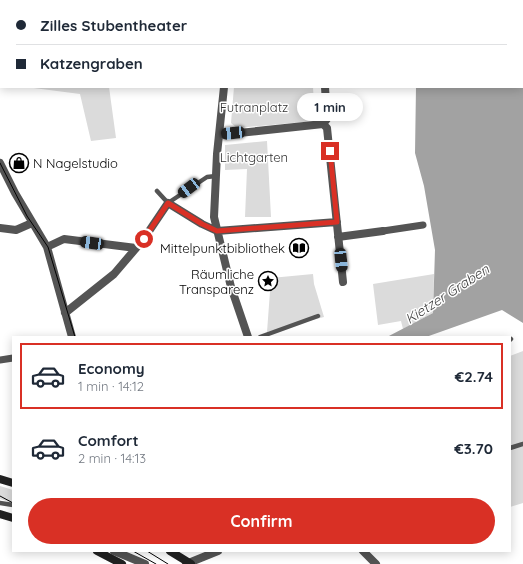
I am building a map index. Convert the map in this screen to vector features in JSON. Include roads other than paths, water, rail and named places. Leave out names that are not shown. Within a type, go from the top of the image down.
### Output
[{"type":"main road","points":[[0,479],[12,483]]},
{"type":"main road","points":[[0,514],[12,518]]},
{"type":"main road","points":[[99,552],[122,564]]},
{"type":"main road","points":[[171,552],[189,564]]},
{"type":"street","points":[[224,88],[214,217],[236,303],[248,336]]},
{"type":"street","points":[[220,135],[323,124],[327,119],[325,88]]},
{"type":"street","points":[[323,124],[327,128],[343,282]]},
{"type":"street","points":[[0,163],[32,224],[48,247],[72,336]]},
{"type":"street","points":[[65,313],[111,278],[136,248],[168,203],[202,224],[217,231],[337,222]]},
{"type":"street","points":[[0,228],[16,230],[32,224]]},
{"type":"street","points":[[338,238],[423,225]]},
{"type":"street","points":[[48,247],[64,239],[136,248]]},
{"type":"street","points":[[0,360],[12,358]]},
{"type":"street","points":[[189,564],[216,552]]},
{"type":"street","points":[[364,552],[376,564]]},
{"type":"street","points":[[110,558],[144,564]]},
{"type":"lane","points":[[157,190],[168,203],[206,177],[216,176]]},
{"type":"lane","points":[[263,336],[318,316]]},
{"type":"lane","points":[[511,448],[523,444]]},
{"type":"lane","points":[[0,503],[12,505]]},
{"type":"water","name":"Kietzer Graben","points":[[416,88],[523,88],[523,323],[502,310],[429,336],[389,336],[433,313],[435,250],[424,186],[415,153]]},
{"type":"tram line","points":[[0,163],[27,216],[48,247],[75,336]]},
{"type":"tram line","points":[[0,496],[12,502]]},
{"type":"tram line","points":[[135,552],[156,564]]},
{"type":"tram line","points":[[149,552],[168,564]]},
{"type":"place","name":"N Nagelstudio","points":[[19,163]]},
{"type":"place","name":"Mittelpunktbibliothek","points":[[299,248]]},
{"type":"place","name":"Räumliche Transparenz","points":[[268,281]]},
{"type":"park label","name":"Futranplatz","points":[[254,107]]},
{"type":"park label","name":"Lichtgarten","points":[[254,157]]}]
